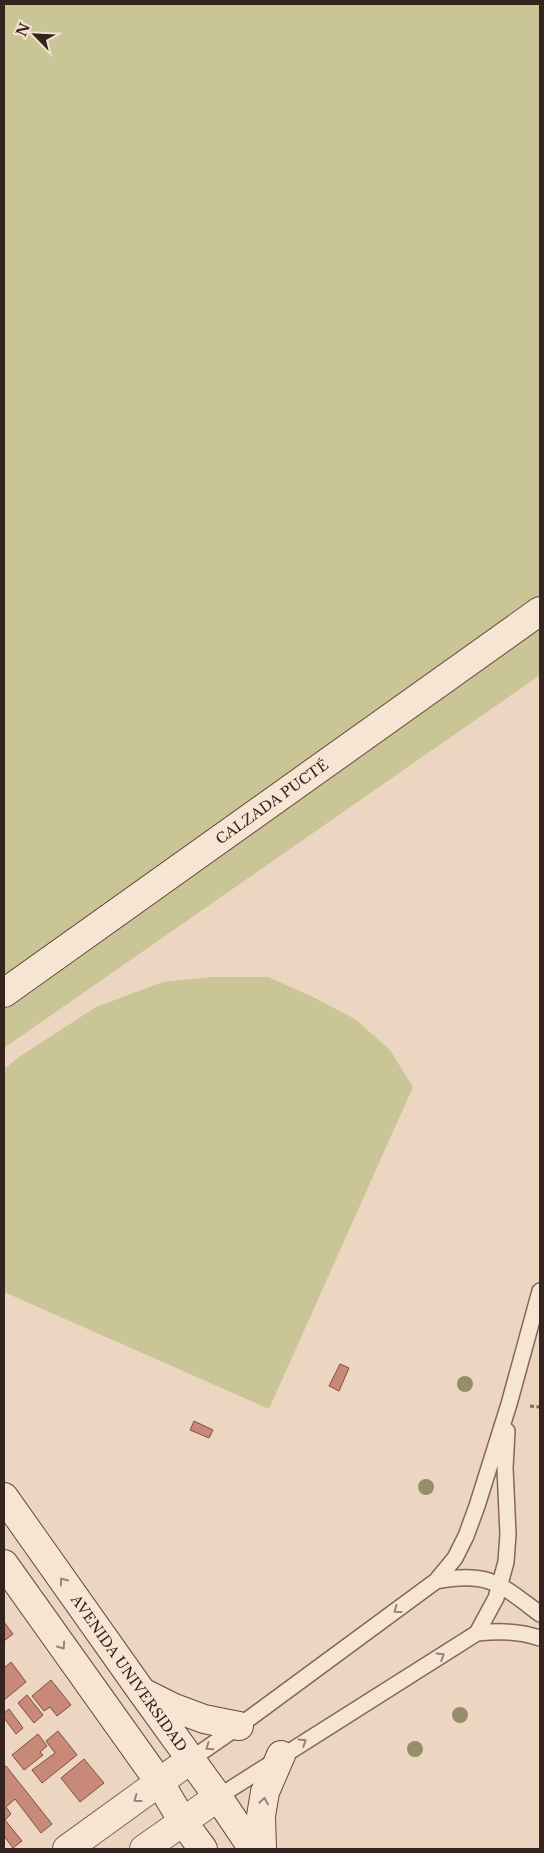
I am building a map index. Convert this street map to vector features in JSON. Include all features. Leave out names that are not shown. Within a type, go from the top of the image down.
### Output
[{"type":"street","name":"CALZADA PUCTÉ","points":[[4,993],[540,611]]},
{"type":"street","name":"AVENIDA UNIVERSIDAD","points":[[4,1497],[190,1760],[218,1796],[253,1849]]},
{"type":"street","points":[[8,1579],[160,1783],[183,1822],[203,1849]]},
{"type":"street","points":[[142,1692],[172,1707],[204,1719],[239,1726]]},
{"type":"street","points":[[262,1849],[261,1816],[265,1792],[281,1755]]},
{"type":"street","points":[[67,1849],[190,1760]]},
{"type":"street","points":[[144,1849],[218,1796]]},
{"type":"lane","points":[[190,1760],[436,1581],[455,1558],[466,1536],[489,1472],[540,1291]]},
{"type":"lane","points":[[477,1633],[496,1598],[506,1562],[508,1534],[505,1468],[509,1404]]},
{"type":"lane","points":[[436,1581],[469,1576],[483,1579],[511,1591],[540,1614]]},
{"type":"lane","points":[[218,1796],[477,1633],[503,1630],[523,1632],[540,1638]]},
{"type":"shaded area","points":[[4,4],[540,4],[540,675],[4,1048]]},
{"type":"shaded area","points":[[210,977],[268,977],[311,996],[355,1019],[390,1050],[413,1087],[269,1409],[4,1292],[4,1069],[19,1057],[96,1007],[163,982]]},
{"type":"building","points":[[340,1364],[349,1368],[339,1391],[329,1386]]},
{"type":"building","points":[[194,1421],[213,1430],[209,1438],[190,1430]]},
{"type":"building","points":[[4,1622],[13,1634],[4,1641]]},
{"type":"building","points":[[11,1662],[26,1682],[4,1700],[4,1668]]},
{"type":"building","points":[[51,1680],[71,1705],[57,1716],[50,1707],[44,1711],[32,1696]]},
{"type":"building","points":[[27,1695],[43,1715],[34,1723],[18,1703]]},
{"type":"building","points":[[9,1709],[23,1728],[16,1734],[4,1718],[4,1713]]},
{"type":"building","points":[[58,1731],[77,1755],[42,1783],[32,1770],[55,1753],[46,1741]]},
{"type":"building","points":[[38,1734],[47,1746],[40,1752],[43,1755],[24,1770],[12,1755]]},
{"type":"building","points":[[84,1759],[104,1783],[80,1802],[61,1778]]},
{"type":"building","points":[[6,1766],[52,1824],[41,1833],[15,1799],[6,1807],[11,1814],[5,1820],[22,1841],[13,1848],[4,1836],[4,1767]]}]
